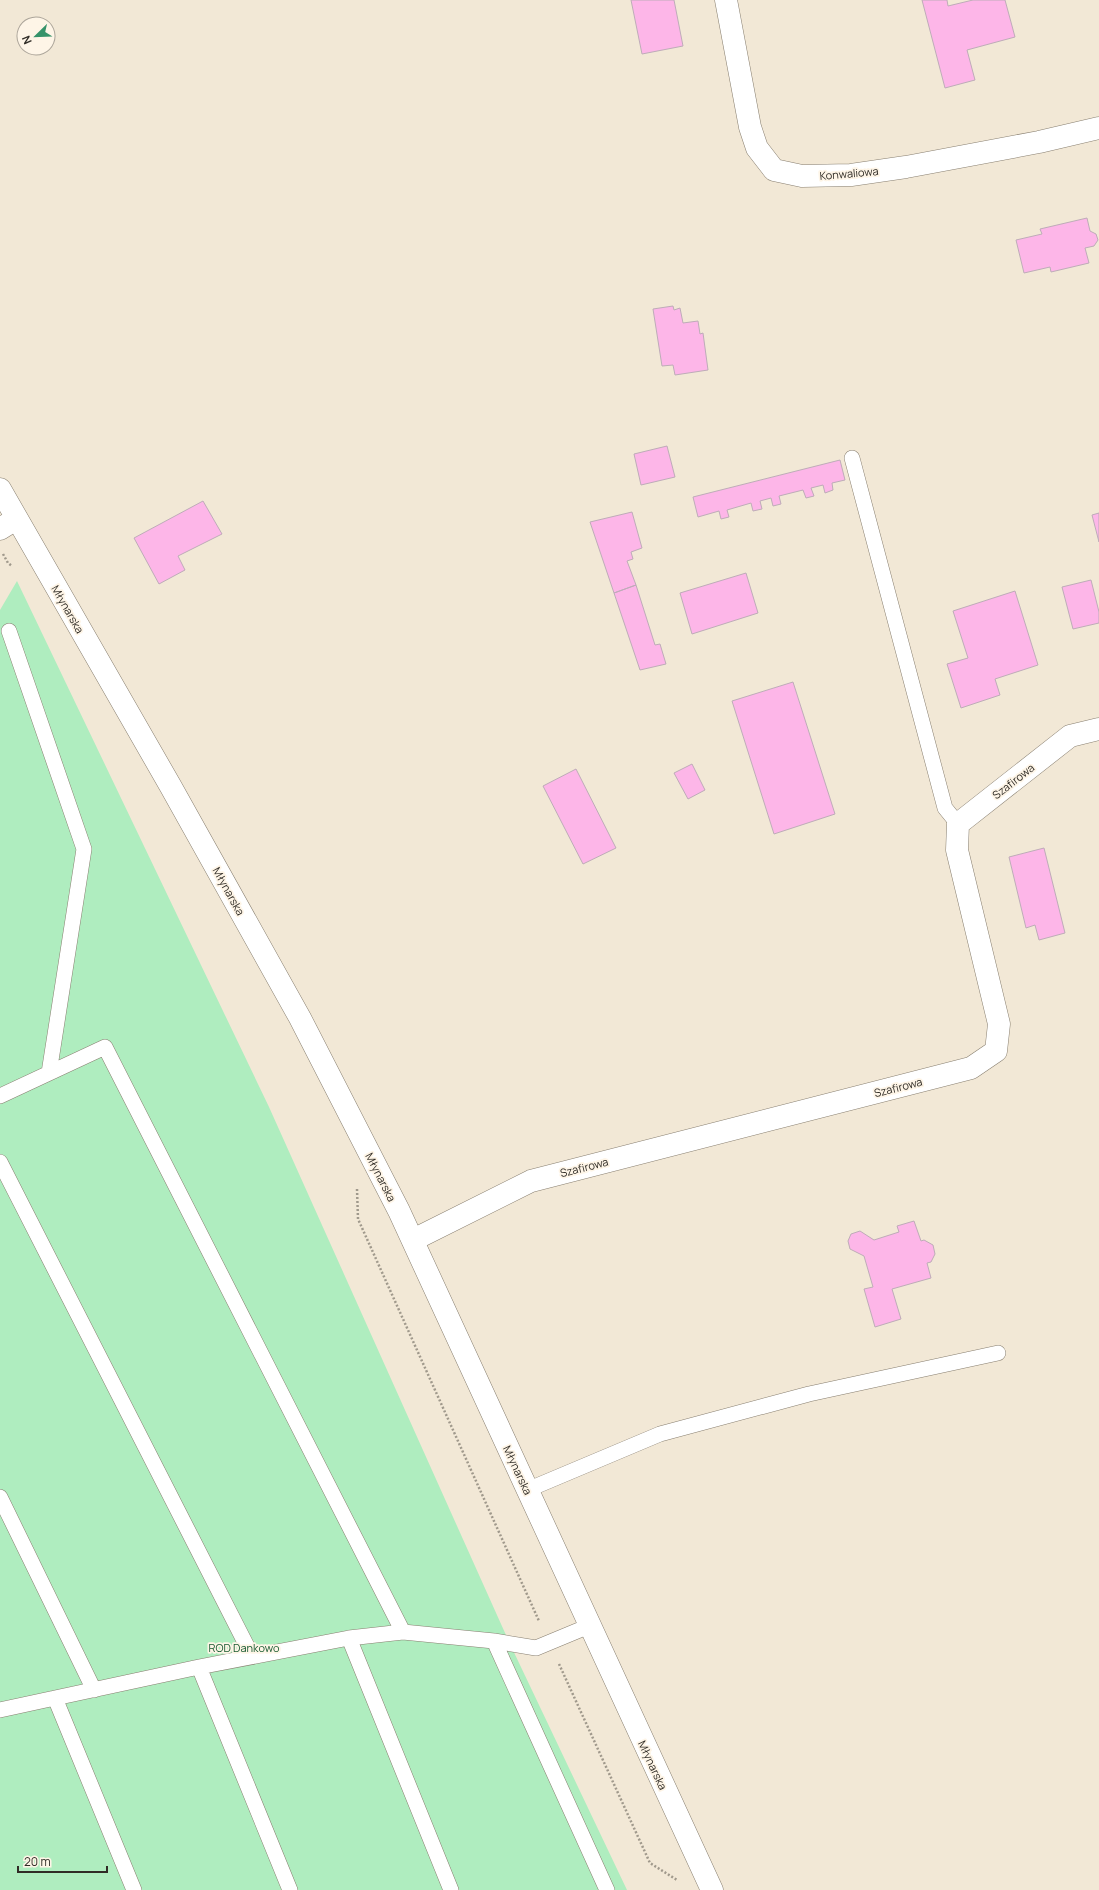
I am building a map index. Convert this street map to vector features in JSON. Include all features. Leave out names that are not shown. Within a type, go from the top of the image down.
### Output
[{"type":"street","name":"Konwaliowa","points":[[726,0],[750,127],[757,148],[774,170],[802,176],[851,175],[906,167],[1039,142],[1099,128]]},
{"type":"street","name":"Młynarska","points":[[0,489],[8,524],[171,787],[300,1018],[413,1240],[589,1626],[712,1890]]},
{"type":"street","name":"Szafirowa","points":[[413,1240],[531,1181],[971,1068],[996,1051],[999,1024],[957,850],[958,824],[1070,736],[1099,729]]},
{"type":"lane","points":[[852,458],[945,808],[958,824]]},
{"type":"lane","points":[[9,631],[84,849],[49,1073]]},
{"type":"lane","points":[[0,1096],[104,1047],[403,1632]]},
{"type":"lane","points":[[0,1162],[252,1656]]},
{"type":"lane","points":[[527,1490],[660,1434],[809,1394],[998,1352]]},
{"type":"lane","points":[[0,1497],[94,1690]]},
{"type":"lane","points":[[0,1710],[252,1656],[349,1638],[403,1632],[494,1641],[536,1648],[589,1626]]},
{"type":"lane","points":[[349,1638],[451,1890]]},
{"type":"lane","points":[[494,1641],[607,1890]]},
{"type":"lane","points":[[199,1667],[290,1890]]},
{"type":"lane","points":[[55,1698],[134,1890]]},
{"type":"path","points":[[0,548],[8,563],[16,569]]},
{"type":"path","points":[[357,1184],[358,1219],[650,1863],[684,1883]]},
{"type":"green space","name":"ROD Dankowo","points":[[17,581],[269,1107],[510,1644],[627,1890],[0,1890],[0,610]]},
{"type":"building","points":[[631,0],[674,0],[683,46],[642,54]]},
{"type":"building","points":[[922,0],[947,0],[948,6],[973,0],[1005,0],[1015,37],[967,50],[975,80],[945,88]]},
{"type":"building","points":[[1087,218],[1090,231],[1096,234],[1098,240],[1094,246],[1085,248],[1089,263],[1051,272],[1050,267],[1024,273],[1016,240],[1042,234],[1040,229]]},
{"type":"building","points":[[673,306],[674,310],[680,308],[683,323],[698,321],[700,334],[703,333],[708,370],[675,375],[673,365],[662,366],[653,309]]},
{"type":"building","points":[[667,446],[675,477],[641,485],[634,454]]},
{"type":"building","points":[[840,460],[845,480],[832,483],[833,490],[825,493],[823,485],[811,488],[814,496],[806,498],[803,490],[779,496],[781,504],[773,506],[771,498],[760,501],[762,509],[753,511],[751,503],[727,510],[729,517],[721,519],[719,511],[698,517],[693,497]]},
{"type":"building","points":[[203,501],[222,534],[178,556],[185,570],[159,584],[134,538]]},
{"type":"building","points":[[632,512],[642,548],[631,552],[633,559],[627,561],[636,585],[614,593],[590,522]]},
{"type":"building","points":[[1099,513],[1099,542],[1092,515]]},
{"type":"building","points":[[746,573],[758,613],[692,634],[680,593]]},
{"type":"building","points":[[1091,580],[1099,612],[1099,623],[1073,629],[1062,587]]},
{"type":"building","points":[[636,585],[655,645],[660,644],[666,664],[640,670],[614,593]]},
{"type":"building","points":[[1015,591],[1038,665],[995,679],[1000,695],[961,708],[947,664],[968,658],[953,611]]},
{"type":"building","points":[[793,682],[835,814],[774,834],[732,701]]},
{"type":"building","points":[[692,764],[705,790],[688,799],[674,773]]},
{"type":"building","points":[[576,769],[616,848],[583,864],[543,786]]},
{"type":"building","points":[[1044,848],[1065,933],[1039,940],[1035,925],[1026,928],[1009,857]]},
{"type":"building","points":[[914,1221],[921,1241],[924,1240],[933,1245],[935,1254],[931,1262],[927,1263],[931,1278],[892,1289],[901,1319],[875,1327],[864,1289],[873,1287],[864,1256],[850,1249],[848,1241],[851,1234],[860,1231],[874,1240],[899,1232],[897,1226]]}]
